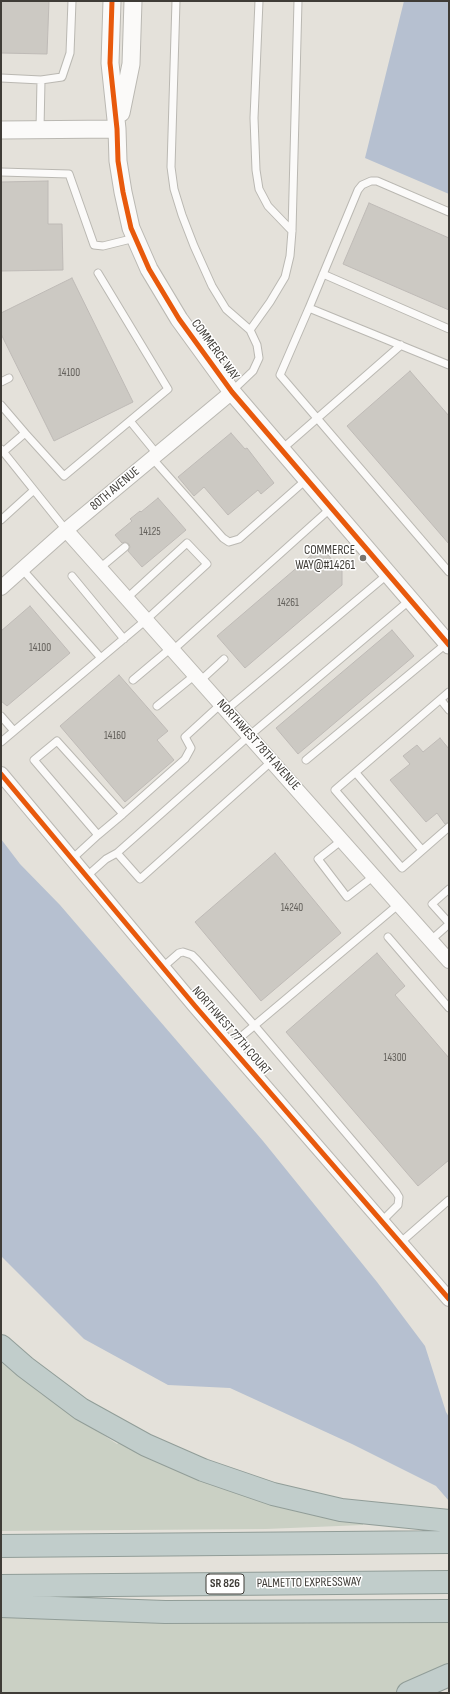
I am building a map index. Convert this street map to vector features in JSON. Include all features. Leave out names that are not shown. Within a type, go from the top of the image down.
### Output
[{"type":"highway","points":[[1,1346],[25,1367],[81,1409],[146,1445],[203,1470],[273,1494],[341,1510],[394,1517],[449,1521]]},
{"type":"highway","points":[[1,1546],[449,1542]]},
{"type":"highway","points":[[1,1559],[449,1556]]},
{"type":"highway","name":"PALMETTO EXPRESSWAY","points":[[1,1586],[449,1582]]},
{"type":"highway","points":[[1,1606],[165,1612],[449,1611]]},
{"type":"highway","points":[[408,1693],[449,1675]]},
{"type":"street","name":"COMMERCE WAY","points":[[112,1],[110,63],[118,129],[118,161],[123,192],[136,238],[149,269],[179,319],[232,392],[448,644]]},
{"type":"street","name":"COMMERCE WAY","points":[[118,129],[131,64],[133,1]]},
{"type":"street","points":[[1,130],[118,129]]},
{"type":"street","name":"80TH AVENUE","points":[[1,588],[66,530],[232,392]]},
{"type":"street","name":"NORTHWEST 78TH AVENUE","points":[[66,530],[449,961]]},
{"type":"street","name":"NORTHWEST 77TH COURT","points":[[1,774],[163,968],[449,1299]]},
{"type":"lane","points":[[1,78],[41,80],[62,77],[70,53],[72,1]]},
{"type":"lane","points":[[176,1],[171,167],[174,189],[184,221],[212,286],[226,309],[250,330],[257,345],[259,358],[253,371],[232,392]]},
{"type":"lane","points":[[259,1],[254,118],[256,170],[259,189],[268,206],[292,231]]},
{"type":"lane","points":[[250,330],[270,302],[285,277],[290,256],[292,231],[298,1]]},
{"type":"lane","points":[[40,129],[41,80]]},
{"type":"lane","points":[[1,172],[69,174],[94,245],[103,246],[136,238]]},
{"type":"lane","points":[[449,212],[377,181],[366,182],[358,190],[280,375],[449,572]]},
{"type":"lane","points":[[1,404],[64,476],[168,389],[98,273]]},
{"type":"lane","points":[[323,274],[449,329]]},
{"type":"lane","points":[[309,308],[449,365]]},
{"type":"lane","points":[[281,450],[401,345]]},
{"type":"lane","points":[[1,382],[9,378]]},
{"type":"lane","points":[[130,421],[155,456],[223,538],[229,542],[239,539],[307,479]]},
{"type":"lane","points":[[25,433],[2,450],[66,530]]},
{"type":"lane","points":[[1,520],[34,490]]},
{"type":"lane","points":[[133,680],[172,649],[331,508]]},
{"type":"lane","points":[[1,742],[146,620],[207,564],[187,543],[127,598]]},
{"type":"lane","points":[[100,568],[125,547]]},
{"type":"lane","points":[[22,569],[101,658]]},
{"type":"lane","points":[[72,859],[185,759],[191,748],[185,737],[388,574]]},
{"type":"lane","points":[[72,576],[124,639]]},
{"type":"lane","points":[[87,876],[106,859],[117,853],[249,736],[410,600]]},
{"type":"lane","points":[[306,760],[448,644]]},
{"type":"lane","points":[[157,706],[224,659]]},
{"type":"lane","points":[[449,692],[336,790],[402,868],[449,827]]},
{"type":"lane","points":[[441,700],[449,710]]},
{"type":"lane","points":[[1,716],[14,731]]},
{"type":"lane","points":[[98,835],[34,760],[57,741],[122,814]]},
{"type":"lane","points":[[117,853],[140,879],[272,762]]},
{"type":"lane","points":[[356,773],[422,850]]},
{"type":"lane","points":[[342,840],[318,859],[347,897],[374,876]]},
{"type":"lane","points":[[431,940],[449,923],[432,904],[449,889]]},
{"type":"lane","points":[[230,1046],[398,904]]},
{"type":"lane","points":[[388,937],[449,1008]]},
{"type":"lane","points":[[163,968],[179,953],[183,952],[192,955],[255,1026],[396,1192],[399,1197],[398,1205],[382,1221]]},
{"type":"lane","points":[[401,1242],[449,1200]]},
{"type":"shaded area","points":[[1,1361],[40,1393],[117,1444],[120,1441],[363,1521],[363,1525],[266,1529],[1,1531]]},
{"type":"shaded area","points":[[449,1616],[449,1668],[396,1693],[1,1693],[1,1618]]},
{"type":"water","points":[[404,1],[449,1],[449,194],[365,158]]},
{"type":"water","points":[[1,839],[20,864],[60,905],[263,1141],[377,1282],[425,1346],[446,1412],[449,1417],[449,1501],[436,1486],[352,1444],[230,1388],[168,1385],[84,1339],[1,1256]]},
{"type":"building","points":[[1,1],[49,1],[47,54],[1,53]]},
{"type":"building","points":[[48,181],[48,224],[62,224],[63,270],[1,271],[1,182]]},
{"type":"building","points":[[369,203],[449,238],[449,310],[343,264]]},
{"type":"building","points":[[72,278],[133,402],[54,441],[1,334],[1,313]]},
{"type":"building","points":[[410,371],[449,416],[449,544],[347,426]]},
{"type":"building","points":[[231,433],[245,449],[247,448],[274,483],[261,494],[258,490],[228,515],[204,487],[194,496],[178,477]]},
{"type":"building","points":[[158,498],[186,530],[142,567],[128,551],[130,547],[129,544],[125,542],[122,543],[115,535],[132,521],[130,519]]},
{"type":"building","points":[[321,547],[342,571],[342,585],[245,668],[217,636]]},
{"type":"building","points":[[30,606],[70,653],[7,706],[1,701],[1,631]]},
{"type":"building","points":[[392,630],[414,656],[298,754],[276,728]]},
{"type":"building","points":[[119,675],[168,731],[157,740],[174,760],[125,802],[60,726]]},
{"type":"building","points":[[440,738],[449,749],[449,822],[445,824],[437,813],[426,822],[390,780],[410,764],[403,756],[417,745],[423,752]]},
{"type":"building","points":[[275,853],[341,933],[261,1001],[195,922]]},
{"type":"building","points":[[377,953],[405,986],[395,995],[449,1058],[449,1160],[418,1186],[286,1032]]},
{"type":"cycle path","points":[[112,1],[110,63],[117,129],[118,161],[131,228],[149,269],[179,319],[232,392],[449,645]]},
{"type":"cycle path","points":[[1,774],[195,1006],[449,1299]]},
{"type":"place","name":"COMMERCE WAY@#14261","points":[[363,558]]}]
